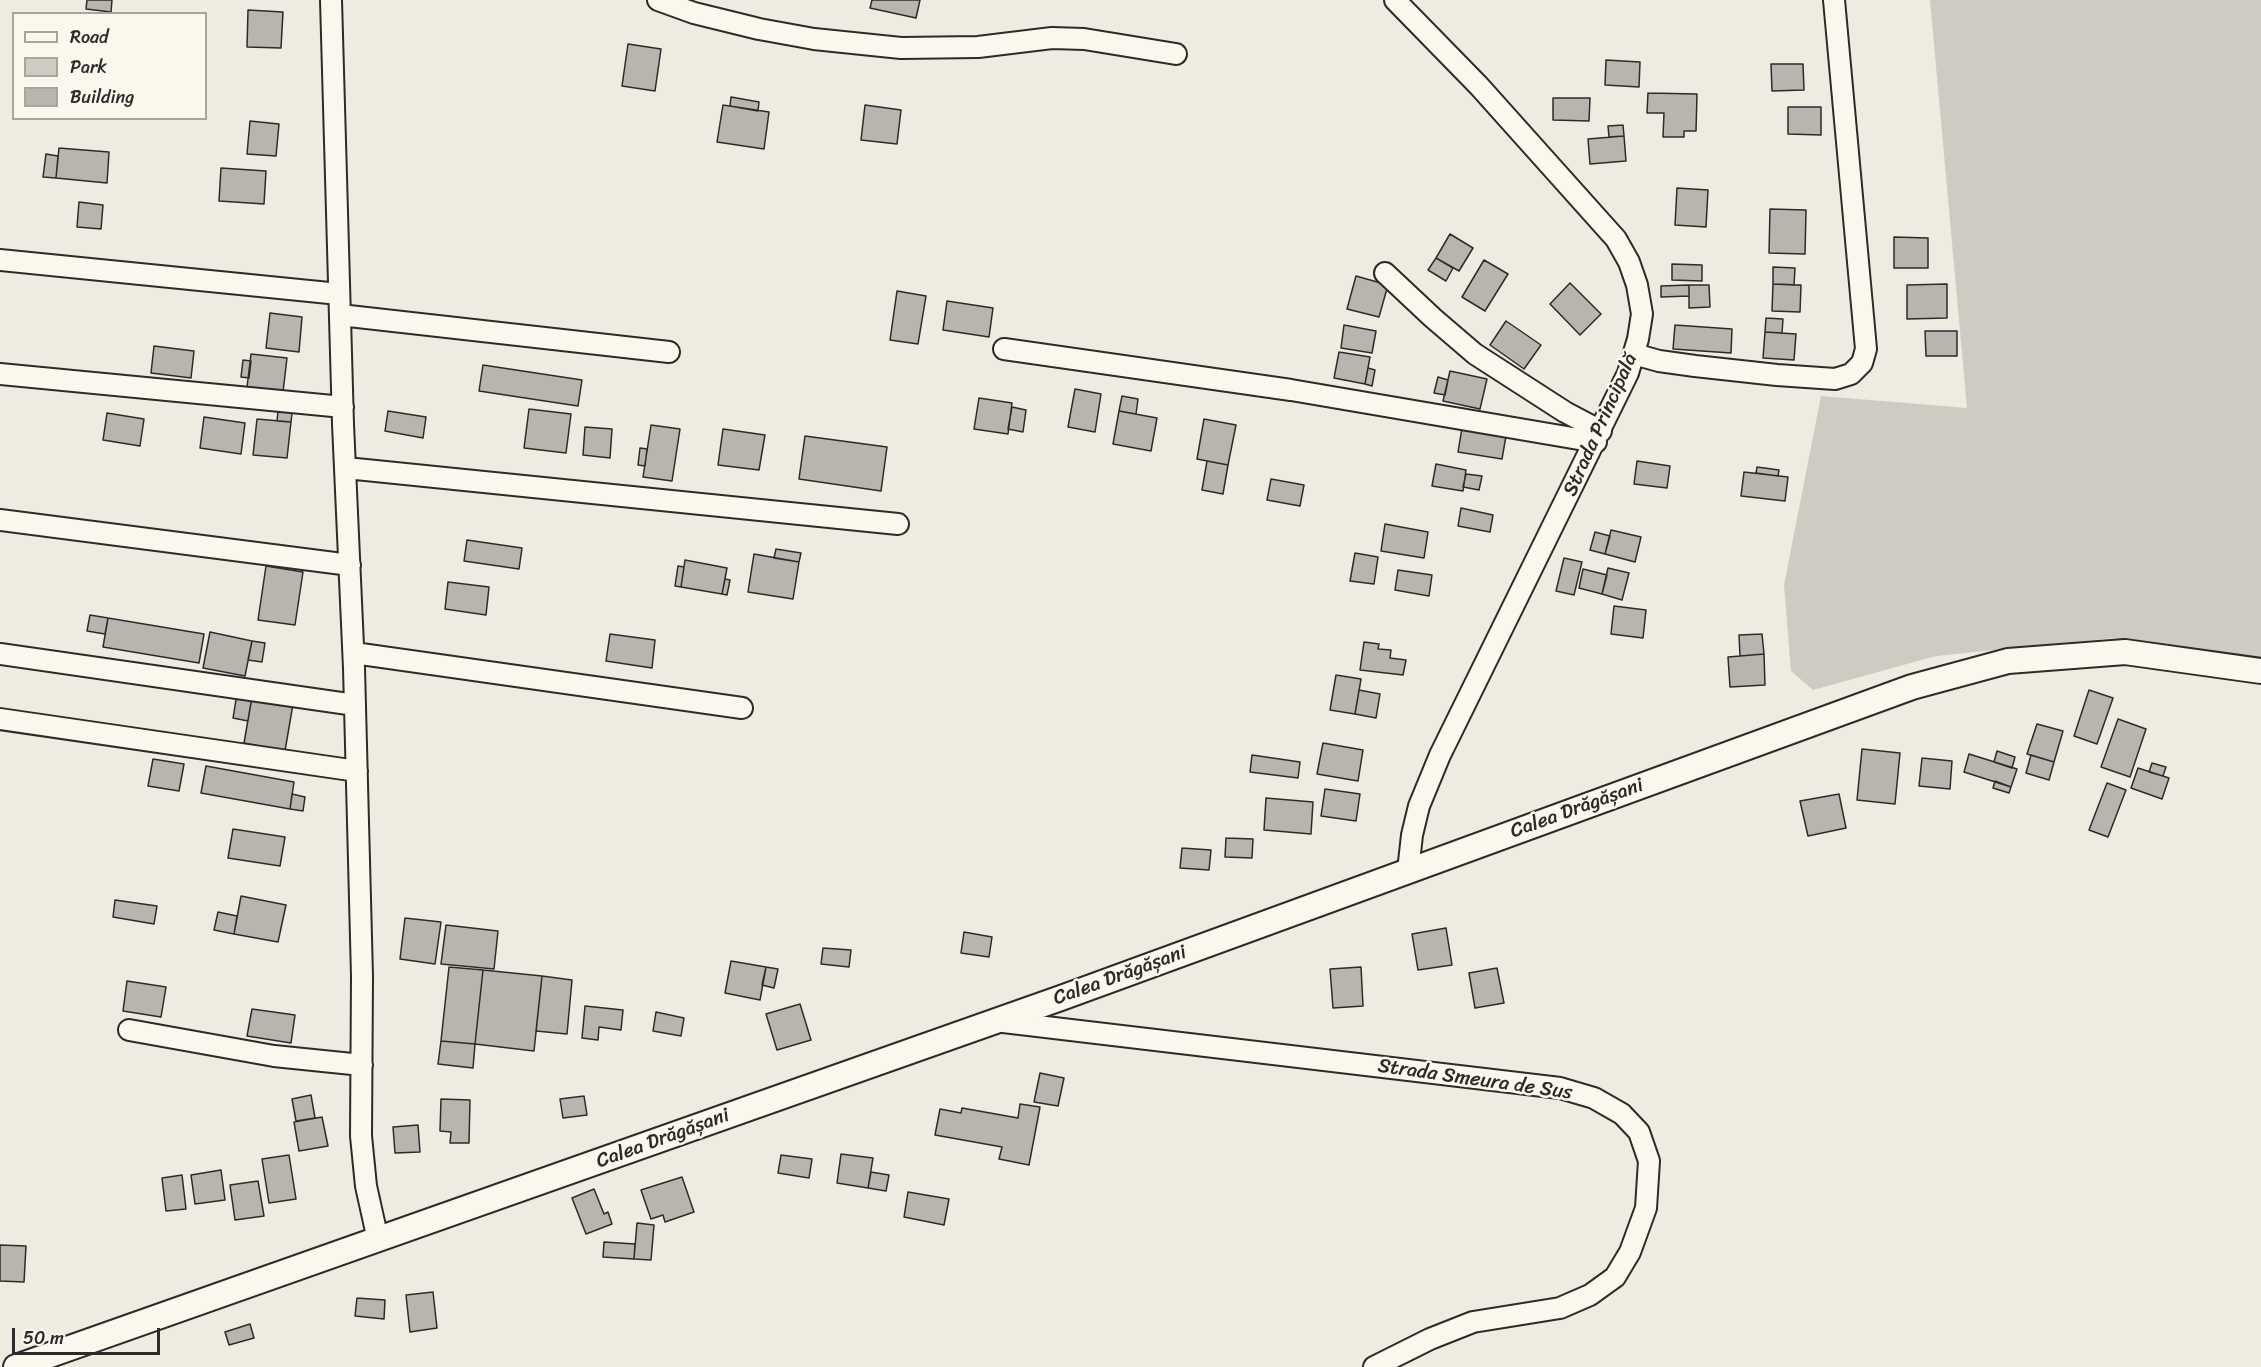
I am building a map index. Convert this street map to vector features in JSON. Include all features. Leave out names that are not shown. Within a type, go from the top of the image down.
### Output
[{"type":"main road","name":"Calea Drăgășani","points":[[16,1367],[995,1021],[1912,687],[2008,661],[2126,652],[2261,671]]},
{"type":"street","points":[[331,0],[339,294],[354,653],[362,976],[361,1136],[366,1186],[378,1240]]},
{"type":"street","points":[[658,0],[694,13],[759,29],[814,39],[879,46],[978,47],[1052,38],[1084,39],[1176,54]]},
{"type":"street","name":"Strada Principală","points":[[1395,0],[1479,86],[1616,239],[1629,261],[1637,285],[1642,314],[1628,373],[1440,755],[1419,806],[1412,835],[1408,871]]},
{"type":"street","points":[[1634,354],[1659,361],[1695,366],[1835,379],[1851,374],[1863,363],[1866,349],[1834,0]]},
{"type":"street","points":[[0,260],[339,294]]},
{"type":"street","points":[[1385,273],[1475,354],[1599,436]]},
{"type":"street","points":[[340,315],[669,352]]},
{"type":"street","points":[[1004,349],[1599,436]]},
{"type":"street","points":[[0,374],[343,407]]},
{"type":"street","points":[[346,468],[898,525]]},
{"type":"street","points":[[0,520],[350,565]]},
{"type":"street","points":[[354,653],[742,708]]},
{"type":"street","points":[[0,654],[355,705]]},
{"type":"street","points":[[0,719],[357,771]]},
{"type":"street","name":"Strada Smeura de Sus","points":[[995,1021],[1560,1088],[1594,1098],[1622,1114],[1639,1132],[1649,1161],[1646,1208],[1630,1252],[1615,1277],[1590,1295],[1560,1308],[1473,1322],[1430,1339],[1374,1367]]},
{"type":"street","points":[[129,1030],[274,1056],[362,1065]]},
{"type":"green space","points":[[1930,0],[2261,0],[2261,659],[2114,638],[1936,656],[1813,690],[1791,671],[1784,585],[1821,396],[1967,408]]},
{"type":"building","points":[[87,0],[112,0],[111,12],[86,9]]},
{"type":"building","points":[[872,0],[920,0],[916,18],[870,8]]},
{"type":"building","points":[[248,10],[283,12],[281,48],[247,47]]},
{"type":"building","points":[[628,44],[661,49],[655,91],[622,86]]},
{"type":"building","points":[[1606,60],[1640,62],[1639,87],[1605,85]]},
{"type":"building","points":[[1771,64],[1803,64],[1804,90],[1772,91]]},
{"type":"building","points":[[1648,93],[1697,94],[1696,131],[1684,131],[1684,137],[1663,137],[1664,113],[1647,113]]},
{"type":"building","points":[[731,97],[759,102],[758,111],[730,106]]},
{"type":"building","points":[[1553,98],[1590,98],[1589,121],[1553,120]]},
{"type":"building","points":[[723,105],[769,112],[764,149],[717,142]]},
{"type":"building","points":[[865,105],[901,110],[897,144],[861,140]]},
{"type":"building","points":[[1788,107],[1821,107],[1821,135],[1788,134]]},
{"type":"building","points":[[250,121],[279,124],[276,156],[247,154]]},
{"type":"building","points":[[1623,125],[1624,136],[1609,137],[1608,126]]},
{"type":"building","points":[[1624,136],[1626,161],[1590,164],[1588,139]]},
{"type":"building","points":[[59,148],[109,152],[107,183],[56,178]]},
{"type":"building","points":[[46,154],[58,156],[56,178],[43,177]]},
{"type":"building","points":[[221,168],[266,171],[264,204],[219,201]]},
{"type":"building","points":[[1677,188],[1708,190],[1706,227],[1675,225]]},
{"type":"building","points":[[79,202],[103,205],[101,229],[77,227]]},
{"type":"building","points":[[1770,209],[1806,210],[1805,254],[1769,253]]},
{"type":"building","points":[[1450,234],[1473,248],[1459,271],[1436,258]]},
{"type":"building","points":[[1894,237],[1928,238],[1928,268],[1894,268]]},
{"type":"building","points":[[1436,258],[1453,268],[1446,281],[1428,270]]},
{"type":"building","points":[[1484,260],[1508,274],[1485,311],[1462,297]]},
{"type":"building","points":[[1672,264],[1702,265],[1702,281],[1672,280]]},
{"type":"building","points":[[1773,267],[1795,268],[1794,285],[1773,284]]},
{"type":"building","points":[[1356,276],[1388,285],[1379,317],[1347,309]]},
{"type":"building","points":[[1570,283],[1601,314],[1580,335],[1550,304]]},
{"type":"building","points":[[1773,284],[1801,285],[1800,312],[1772,311]]},
{"type":"building","points":[[1947,284],[1947,318],[1907,319],[1907,285]]},
{"type":"building","points":[[1689,285],[1689,296],[1661,297],[1661,286]]},
{"type":"building","points":[[1689,285],[1709,285],[1710,307],[1689,308]]},
{"type":"building","points":[[897,291],[926,296],[918,344],[890,340]]},
{"type":"building","points":[[947,301],[993,308],[989,337],[943,330]]},
{"type":"building","points":[[270,313],[302,317],[299,352],[266,348]]},
{"type":"building","points":[[1766,318],[1783,319],[1782,333],[1765,332]]},
{"type":"building","points":[[1506,321],[1541,345],[1524,369],[1490,345]]},
{"type":"building","points":[[1344,325],[1376,331],[1372,353],[1341,348]]},
{"type":"building","points":[[1675,325],[1732,329],[1731,353],[1673,349]]},
{"type":"building","points":[[1925,331],[1957,331],[1957,356],[1926,356]]},
{"type":"building","points":[[1765,332],[1796,334],[1794,360],[1763,358]]},
{"type":"building","points":[[154,346],[194,351],[191,378],[151,373]]},
{"type":"building","points":[[1339,352],[1370,357],[1365,384],[1334,378]]},
{"type":"building","points":[[251,354],[287,358],[283,392],[247,387]]},
{"type":"building","points":[[243,360],[251,361],[249,378],[241,377]]},
{"type":"building","points":[[483,365],[582,380],[578,406],[479,391]]},
{"type":"building","points":[[1368,368],[1375,370],[1372,386],[1365,384]]},
{"type":"building","points":[[1450,371],[1487,379],[1480,409],[1443,401]]},
{"type":"building","points":[[1438,377],[1448,380],[1445,395],[1434,393]]},
{"type":"building","points":[[1075,389],[1101,394],[1095,432],[1068,427]]},
{"type":"building","points":[[1122,396],[1138,399],[1136,414],[1119,411]]},
{"type":"building","points":[[979,398],[1012,403],[1008,434],[974,429]]},
{"type":"building","points":[[1012,407],[1026,410],[1023,432],[1008,429]]},
{"type":"building","points":[[529,409],[571,414],[566,453],[524,448]]},
{"type":"building","points":[[278,411],[292,413],[291,422],[277,421]]},
{"type":"building","points":[[388,411],[426,417],[423,438],[385,431]]},
{"type":"building","points":[[1119,411],[1157,418],[1151,451],[1113,444]]},
{"type":"building","points":[[107,413],[144,419],[140,446],[103,440]]},
{"type":"building","points":[[204,417],[245,423],[241,454],[200,448]]},
{"type":"building","points":[[257,419],[291,422],[287,458],[253,455]]},
{"type":"building","points":[[1204,419],[1236,425],[1228,465],[1197,459]]},
{"type":"building","points":[[651,425],[680,429],[672,481],[643,477]]},
{"type":"building","points":[[585,427],[612,429],[610,458],[583,455]]},
{"type":"building","points":[[1462,428],[1506,436],[1502,459],[1458,452]]},
{"type":"building","points":[[723,429],[765,435],[759,470],[718,465]]},
{"type":"building","points":[[805,436],[887,447],[881,491],[799,479]]},
{"type":"building","points":[[640,448],[647,449],[645,466],[638,465]]},
{"type":"building","points":[[1207,461],[1228,465],[1223,494],[1202,490]]},
{"type":"building","points":[[1637,461],[1670,466],[1667,488],[1634,484]]},
{"type":"building","points":[[1436,464],[1466,470],[1463,491],[1432,486]]},
{"type":"building","points":[[1757,467],[1779,470],[1778,476],[1756,473]]},
{"type":"building","points":[[1744,472],[1788,477],[1785,501],[1741,496]]},
{"type":"building","points":[[1466,474],[1482,476],[1479,490],[1463,487]]},
{"type":"building","points":[[1271,479],[1304,485],[1300,506],[1267,500]]},
{"type":"building","points":[[1461,508],[1493,515],[1490,532],[1458,526]]},
{"type":"building","points":[[1385,524],[1428,532],[1424,558],[1381,551]]},
{"type":"building","points":[[1611,530],[1641,537],[1635,562],[1605,554]]},
{"type":"building","points":[[1595,532],[1610,536],[1605,554],[1590,550]]},
{"type":"building","points":[[467,540],[522,548],[519,569],[464,561]]},
{"type":"building","points":[[776,549],[801,553],[799,562],[774,558]]},
{"type":"building","points":[[1355,553],[1378,557],[1374,584],[1350,581]]},
{"type":"building","points":[[754,554],[799,562],[793,599],[748,592]]},
{"type":"building","points":[[1564,558],[1582,562],[1574,595],[1556,591]]},
{"type":"building","points":[[685,560],[727,568],[722,594],[681,587]]},
{"type":"building","points":[[266,566],[303,572],[295,625],[258,620]]},
{"type":"building","points":[[678,566],[684,567],[681,587],[675,586]]},
{"type":"building","points":[[1608,568],[1629,573],[1622,600],[1602,594]]},
{"type":"building","points":[[1583,569],[1607,575],[1602,594],[1579,588]]},
{"type":"building","points":[[1398,570],[1432,575],[1429,596],[1395,590]]},
{"type":"building","points":[[725,579],[730,580],[727,595],[722,594]]},
{"type":"building","points":[[448,582],[489,587],[486,615],[445,609]]},
{"type":"building","points":[[1614,606],[1646,610],[1643,638],[1611,634]]},
{"type":"building","points":[[90,615],[108,618],[105,634],[87,631]]},
{"type":"building","points":[[108,618],[204,634],[199,663],[103,647]]},
{"type":"building","points":[[210,632],[252,641],[245,676],[203,668]]},
{"type":"building","points":[[610,634],[655,640],[652,668],[606,661]]},
{"type":"building","points":[[1762,634],[1764,654],[1740,656],[1739,635]]},
{"type":"building","points":[[252,641],[265,643],[262,662],[248,660]]},
{"type":"building","points":[[1364,642],[1379,644],[1378,649],[1391,650],[1390,658],[1406,660],[1403,675],[1360,670]]},
{"type":"building","points":[[1764,654],[1765,685],[1730,687],[1728,657]]},
{"type":"building","points":[[1336,675],[1361,679],[1355,714],[1330,710]]},
{"type":"building","points":[[1359,690],[1380,694],[1376,718],[1355,714]]},
{"type":"building","points":[[2089,690],[2113,698],[2097,744],[2074,736]]},
{"type":"building","points":[[237,694],[252,697],[248,721],[233,718]]},
{"type":"building","points":[[252,697],[293,704],[285,751],[244,743]]},
{"type":"building","points":[[2118,719],[2146,729],[2130,777],[2101,767]]},
{"type":"building","points":[[2037,724],[2063,731],[2054,762],[2027,754]]},
{"type":"building","points":[[1323,743],[1363,750],[1358,781],[1317,774]]},
{"type":"building","points":[[1862,749],[1900,753],[1895,804],[1857,800]]},
{"type":"building","points":[[1997,751],[2015,757],[2012,768],[1994,762]]},
{"type":"building","points":[[1969,754],[2017,769],[2011,787],[1964,772]]},
{"type":"building","points":[[1252,755],[1300,762],[1298,778],[1250,772]]},
{"type":"building","points":[[2031,755],[2054,762],[2049,780],[2026,773]]},
{"type":"building","points":[[1922,758],[1952,761],[1950,789],[1919,786]]},
{"type":"building","points":[[153,759],[184,764],[179,791],[148,786]]},
{"type":"building","points":[[2152,763],[2166,767],[2163,776],[2149,772]]},
{"type":"building","points":[[206,766],[294,782],[290,809],[201,793]]},
{"type":"building","points":[[2138,768],[2169,778],[2162,799],[2131,788]]},
{"type":"building","points":[[1995,781],[2011,787],[2009,793],[1993,788]]},
{"type":"building","points":[[2107,783],[2126,790],[2108,837],[2089,830]]},
{"type":"building","points":[[1325,789],[1360,794],[1356,821],[1321,816]]},
{"type":"building","points":[[292,794],[305,797],[303,811],[290,809]]},
{"type":"building","points":[[1839,794],[1846,828],[1808,836],[1800,801]]},
{"type":"building","points":[[1266,798],[1313,802],[1311,834],[1264,830]]},
{"type":"building","points":[[233,829],[285,837],[280,866],[228,858]]},
{"type":"building","points":[[1226,838],[1253,839],[1252,858],[1225,857]]},
{"type":"building","points":[[1182,848],[1211,850],[1209,870],[1180,868]]},
{"type":"building","points":[[241,896],[286,905],[278,942],[234,934]]},
{"type":"building","points":[[115,900],[157,906],[154,924],[113,917]]},
{"type":"building","points":[[218,912],[237,916],[234,934],[214,930]]},
{"type":"building","points":[[405,918],[441,922],[435,964],[400,959]]},
{"type":"building","points":[[446,925],[498,931],[494,969],[441,964]]},
{"type":"building","points":[[1446,928],[1452,965],[1418,970],[1412,934]]},
{"type":"building","points":[[964,932],[992,937],[989,957],[961,953]]},
{"type":"building","points":[[823,948],[851,950],[849,967],[821,964]]},
{"type":"building","points":[[731,961],[766,967],[760,1000],[725,993]]},
{"type":"building","points":[[449,967],[483,970],[475,1044],[441,1041]]},
{"type":"building","points":[[766,967],[778,969],[774,988],[762,985]]},
{"type":"building","points":[[1361,967],[1363,1006],[1333,1008],[1330,969]]},
{"type":"building","points":[[1497,968],[1504,1003],[1475,1008],[1469,973]]},
{"type":"building","points":[[483,970],[542,976],[534,1051],[475,1044]]},
{"type":"building","points":[[542,976],[572,980],[567,1034],[536,1031]]},
{"type":"building","points":[[127,981],[166,987],[161,1017],[123,1011]]},
{"type":"building","points":[[800,1004],[811,1040],[777,1050],[766,1014]]},
{"type":"building","points":[[585,1006],[623,1010],[621,1030],[599,1027],[598,1040],[582,1038]]},
{"type":"building","points":[[252,1009],[295,1015],[291,1043],[247,1036]]},
{"type":"building","points":[[656,1012],[684,1018],[681,1036],[653,1031]]},
{"type":"building","points":[[441,1041],[475,1044],[473,1068],[438,1064]]},
{"type":"building","points":[[1040,1073],[1064,1078],[1058,1106],[1034,1102]]},
{"type":"building","points":[[311,1095],[315,1118],[296,1121],[292,1099]]},
{"type":"building","points":[[584,1096],[587,1115],[563,1118],[560,1099]]},
{"type":"building","points":[[441,1099],[470,1100],[469,1143],[450,1143],[451,1132],[440,1131]]},
{"type":"building","points":[[1020,1104],[1040,1107],[1029,1165],[999,1159],[1002,1147],[935,1135],[940,1109],[961,1113],[962,1108],[1018,1118]]},
{"type":"building","points":[[322,1117],[328,1146],[299,1151],[294,1122]]},
{"type":"building","points":[[418,1125],[420,1152],[395,1153],[393,1127]]},
{"type":"building","points":[[841,1154],[873,1158],[868,1188],[837,1183]]},
{"type":"building","points":[[289,1155],[296,1199],[269,1203],[262,1159]]},
{"type":"building","points":[[781,1155],[812,1159],[809,1178],[778,1173]]},
{"type":"building","points":[[221,1170],[225,1200],[195,1204],[191,1175]]},
{"type":"building","points":[[871,1172],[889,1175],[886,1191],[868,1188]]},
{"type":"building","points":[[182,1175],[186,1209],[166,1211],[162,1178]]},
{"type":"building","points":[[682,1177],[694,1212],[665,1222],[663,1215],[651,1219],[641,1190]]},
{"type":"building","points":[[258,1181],[264,1216],[235,1220],[230,1185]]},
{"type":"building","points":[[594,1189],[604,1214],[608,1212],[612,1224],[586,1234],[572,1198]]},
{"type":"building","points":[[908,1192],[949,1199],[944,1225],[904,1217]]},
{"type":"building","points":[[637,1223],[654,1225],[651,1260],[634,1259]]},
{"type":"building","points":[[604,1242],[635,1244],[634,1259],[603,1257]]},
{"type":"building","points":[[0,1245],[26,1246],[24,1282],[0,1281]]},
{"type":"building","points":[[433,1292],[437,1328],[410,1332],[406,1295]]},
{"type":"building","points":[[357,1298],[385,1300],[384,1319],[355,1316]]},
{"type":"building","points":[[250,1324],[254,1338],[229,1345],[225,1332]]}]
